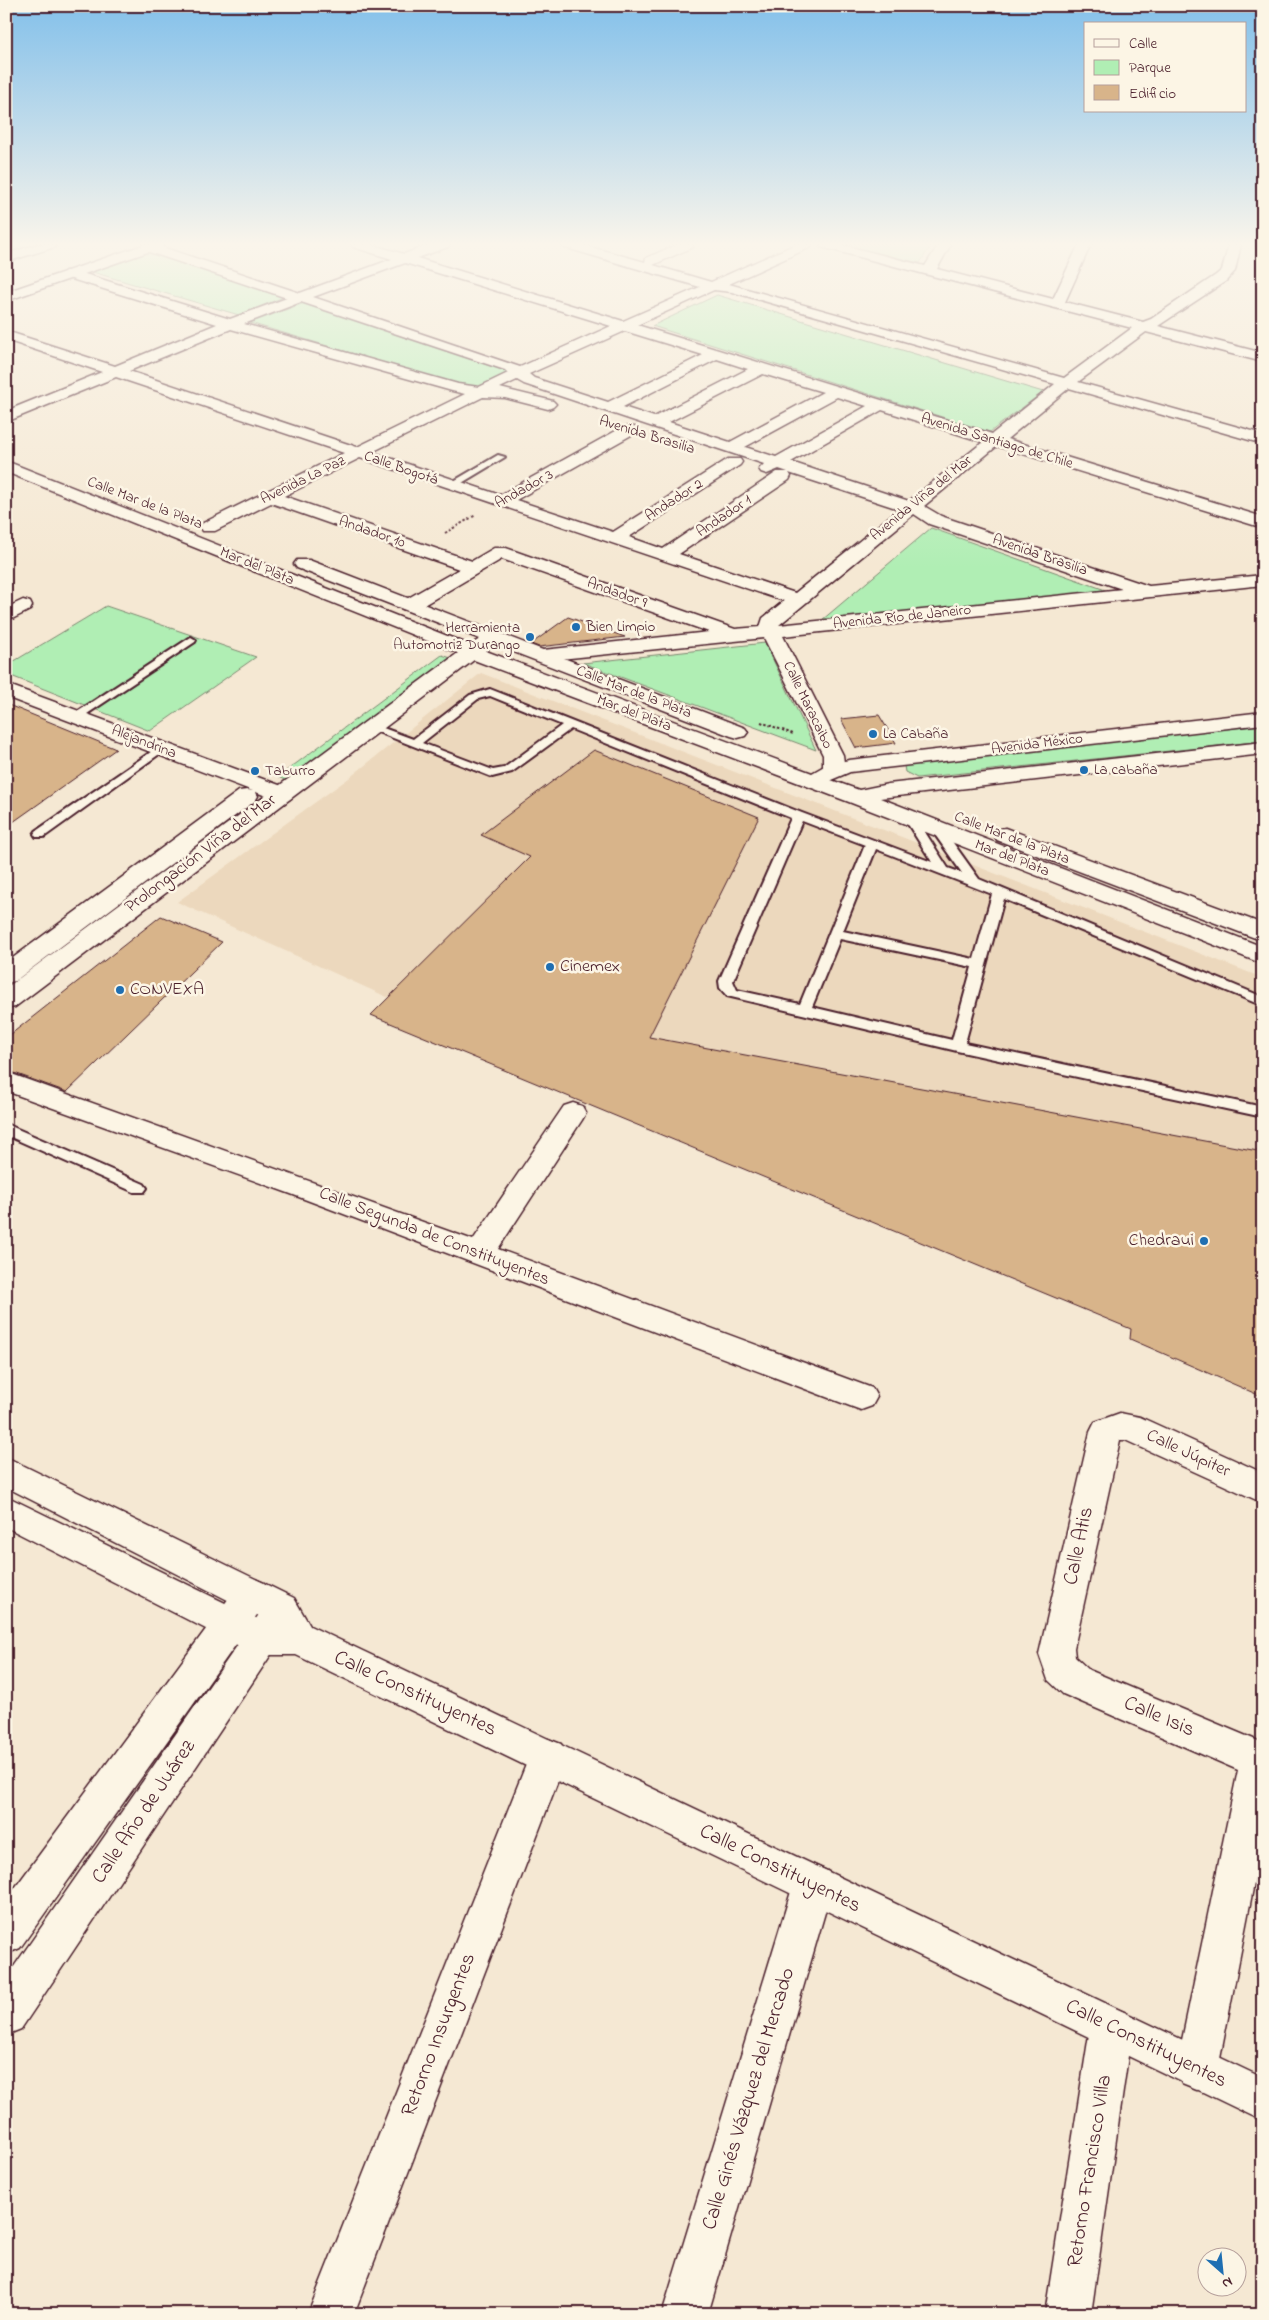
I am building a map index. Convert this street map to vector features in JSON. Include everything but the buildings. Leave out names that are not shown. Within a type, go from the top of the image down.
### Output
[{"type":"street","name":"Calle Bogotá","points":[[58,352],[796,599]]},
{"type":"street","points":[[6,417],[161,352]]},
{"type":"street","name":"Avenida Brasilia","points":[[330,352],[457,388],[518,395],[630,430],[733,454]]},
{"type":"street","name":"Avenida Brasilia","points":[[463,352],[510,368],[529,381],[657,422],[775,470],[917,514],[1145,591]]},
{"type":"street","name":"Avenida La Paz","points":[[208,527],[519,373],[565,352]]},
{"type":"street","name":"Avenida Santiago de Chile","points":[[710,352],[1263,523]]},
{"type":"street","points":[[960,352],[1263,439]]},
{"type":"street","name":"Avenida Viña del Mar","points":[[917,514],[796,599],[770,622],[777,634],[917,514],[1001,442],[1072,384],[1115,352]]},
{"type":"street","points":[[1242,352],[1263,358]]},
{"type":"street","points":[[611,406],[716,354]]},
{"type":"street","points":[[657,422],[762,368]]},
{"type":"street","name":"Andador 2","points":[[614,539],[733,454],[836,391]]},
{"type":"street","name":"Andador 1","points":[[664,556],[775,470],[880,405]]},
{"type":"street","name":"Andador 3","points":[[501,501],[630,430]]},
{"type":"street","name":"Calle Mar de la Plata","points":[[7,463],[208,527],[834,770],[1263,933]]},
{"type":"street","name":"Mar del Plata","points":[[7,463],[463,648],[857,797],[1263,956]]},
{"type":"street","name":"Andador 10","points":[[270,497],[474,568]]},
{"type":"street","name":"Andador 9","points":[[474,568],[500,552],[734,635]]},
{"type":"street","points":[[410,605],[474,568]]},
{"type":"street","name":"Avenida Río de Janeiro","points":[[541,656],[734,635],[777,634],[1145,591],[1263,580]]},
{"type":"street","points":[[6,616],[23,606]]},
{"type":"street","name":"Prolongación Viña del Mar","points":[[6,975],[261,786],[484,633]]},
{"type":"street","name":"Calle Maracaibo","points":[[777,634],[833,755],[834,770]]},
{"type":"street","name":"Prolongación Viña del Mar","points":[[6,1001],[371,727],[463,648]]},
{"type":"street","name":"Alejandrina","points":[[6,690],[282,794]]},
{"type":"street","name":"Avenida México","points":[[813,781],[834,770],[849,766],[1263,718]]},
{"type":"street","name":"Avenida México","points":[[857,797],[888,790],[1263,748]]},
{"type":"street","name":"Calle Segunda de Constituyentes","points":[[6,1081],[479,1254],[861,1398]]},
{"type":"street","points":[[479,1254],[573,1113]]},
{"type":"street","name":"Calle Júpiter","points":[[1112,1428],[1129,1427],[1263,1489]]},
{"type":"street","name":"Calle Atis","points":[[1060,1668],[1056,1658],[1056,1648],[1103,1438],[1112,1428]]},
{"type":"street","name":"Calle Constituyentes","points":[[6,1470],[265,1621]]},
{"type":"street","name":"Calle Constituyentes","points":[[6,1511],[265,1621],[1263,2100]]},
{"type":"street","name":"Calle Año de Juárez","points":[[6,1934],[265,1621]]},
{"type":"street","name":"Calle Año de Juárez","points":[[6,2014],[265,1621]]},
{"type":"street","name":"Calle Isis","points":[[1060,1668],[1076,1682],[1261,1761]]},
{"type":"street","name":"Retorno Insurgentes","points":[[331,2314],[548,1757]]},
{"type":"street","points":[[1197,2069],[1261,1761]]},
{"type":"street","name":"Calle Ginés Vázquez del Mercado","points":[[685,2314],[812,1885]]},
{"type":"street","name":"Retorno Francisco Villa","points":[[1068,2314],[1111,2028]]},
{"type":"lane","points":[[452,485],[501,457]]},
{"type":"lane","points":[[77,716],[191,640]]},
{"type":"lane","points":[[414,744],[474,697],[486,692],[497,694],[798,816],[976,882],[1263,1002]]},
{"type":"lane","points":[[371,727],[492,774],[508,770],[570,724]]},
{"type":"lane","points":[[40,834],[161,748]]},
{"type":"lane","points":[[798,816],[726,981],[726,988],[740,996],[804,1011],[1263,1112]]},
{"type":"lane","points":[[910,818],[944,871]]},
{"type":"lane","points":[[936,829],[976,882]]},
{"type":"lane","points":[[804,1011],[872,844]]},
{"type":"lane","points":[[957,1046],[999,892]]},
{"type":"lane","points":[[835,934],[979,964]]},
{"type":"lane","points":[[6,1129],[139,1188]]},
{"type":"path","name":"Andador 3","points":[[418,548],[501,501]]},
{"type":"shaded area","points":[[481,673],[1263,978],[1263,1369],[387,997],[177,902],[349,778]]},
{"type":"green space","points":[[349,352],[451,352],[510,372],[473,389]]},
{"type":"green space","points":[[736,352],[909,352],[1043,392],[990,432]]},
{"type":"green space","points":[[931,528],[1111,592],[822,620]]},
{"type":"green space","points":[[106,606],[256,657],[150,731],[6,674],[6,666]]},
{"type":"green space","points":[[765,643],[816,750],[583,663],[601,661]]},
{"type":"green space","points":[[442,655],[451,658],[287,781],[278,777]]},
{"type":"green space","points":[[1263,725],[1263,741],[917,778],[905,772],[904,766],[914,761]]},
{"type":"place","name":"Bien Limpio","points":[[576,627]]},
{"type":"place","name":"Herramienta Automotriz Durango","points":[[530,637]]},
{"type":"place","name":"La Cabaña","points":[[873,734]]},
{"type":"place","name":"La cabaña","points":[[1084,770]]},
{"type":"place","name":"Taburro","points":[[255,771]]},
{"type":"place","name":"Cinemex","points":[[550,967]]},
{"type":"place","name":"CONVEXA","points":[[120,990]]},
{"type":"place","name":"Chedraui","points":[[1204,1241]]}]
